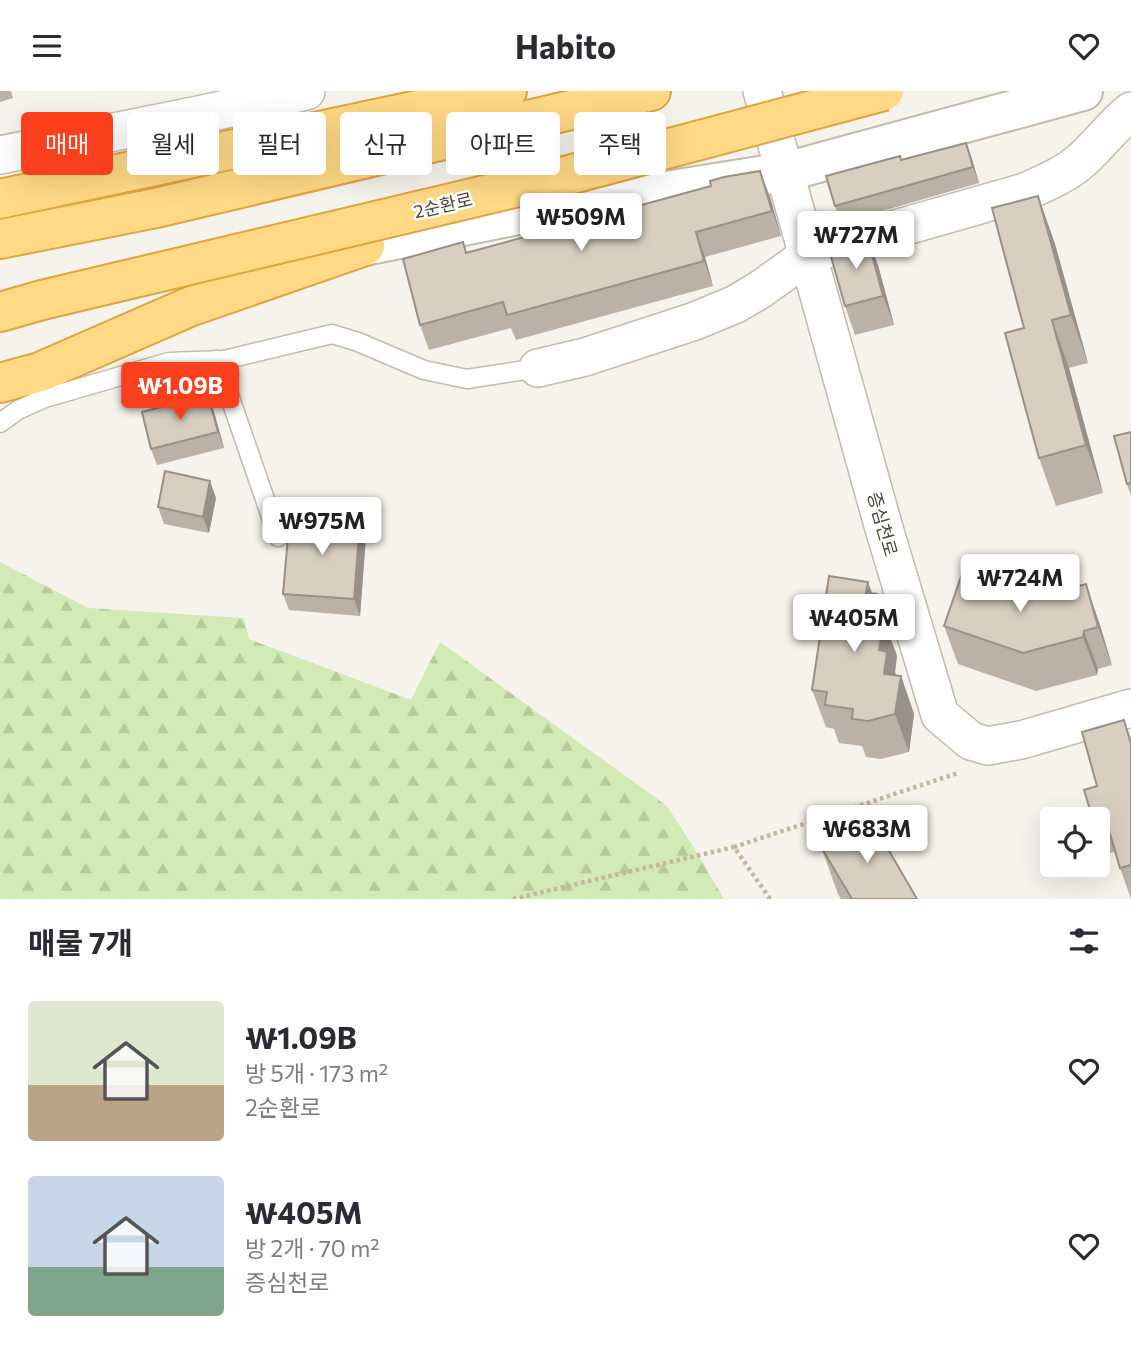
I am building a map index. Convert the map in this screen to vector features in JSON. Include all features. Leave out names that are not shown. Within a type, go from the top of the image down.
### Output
[{"type":"highway","points":[[0,199],[507,91]]},
{"type":"highway","points":[[16,235],[156,208],[651,91]]},
{"type":"highway","name":"2순환로","points":[[0,312],[565,176],[884,91]]},
{"type":"highway","points":[[0,383],[40,372],[189,307],[365,246]]},
{"type":"street","points":[[0,155],[213,102],[306,91]]},
{"type":"street","name":"증심천로","points":[[762,91],[883,525],[940,715],[971,741],[988,746]]},
{"type":"street","points":[[365,246],[528,213],[785,172],[1083,91]]},
{"type":"street","points":[[538,368],[585,357],[695,321],[736,304],[807,256],[829,247],[1025,191],[1069,170],[1131,111]]},
{"type":"street","points":[[988,746],[1021,740],[1131,708]]},
{"type":"lane","points":[[0,423],[18,410],[45,398],[169,362],[224,360],[332,334],[424,370],[467,379],[538,368]]},
{"type":"lane","points":[[217,360],[278,537]]},
{"type":"path","points":[[513,899],[734,847],[986,764],[988,746]]},
{"type":"path","points":[[734,847],[770,899]]},
{"type":"green space","points":[[0,562],[88,608],[244,618],[249,639],[411,700],[440,642],[667,806],[724,899],[0,899]]},
{"type":"building","points":[[966,143],[973,167],[835,206],[826,176],[900,156],[901,160]]},
{"type":"building","points":[[760,171],[772,211],[696,232],[704,261],[507,315],[503,302],[420,325],[403,259],[463,242],[466,253],[711,186],[710,181],[724,177]]},
{"type":"building","points":[[1038,196],[1071,315],[1052,320],[1086,445],[1039,458],[1005,333],[1024,328],[992,208]]},
{"type":"building","points":[[867,236],[883,296],[845,306],[828,246]]},
{"type":"building","points":[[208,395],[218,432],[151,449],[142,412]]},
{"type":"building","points":[[1131,432],[1131,483],[1127,484],[1114,436]]},
{"type":"building","points":[[165,471],[210,481],[203,517],[158,507]]},
{"type":"building","points":[[290,514],[360,520],[354,599],[283,594]]},
{"type":"building","points":[[963,571],[1034,596],[1051,574],[1057,592],[1086,584],[1098,627],[1084,631],[1083,637],[1023,653],[944,626]]},
{"type":"building","points":[[829,576],[868,582],[866,593],[877,594],[874,616],[884,618],[879,650],[887,652],[884,674],[901,676],[895,714],[868,721],[852,719],[853,709],[825,705],[827,692],[812,690]]},
{"type":"building","points":[[1124,720],[1131,744],[1131,865],[1120,868],[1110,834],[1110,807],[1089,807],[1084,790],[1097,786],[1082,732]]},
{"type":"building","points":[[870,818],[917,899],[852,899],[821,847]]}]
